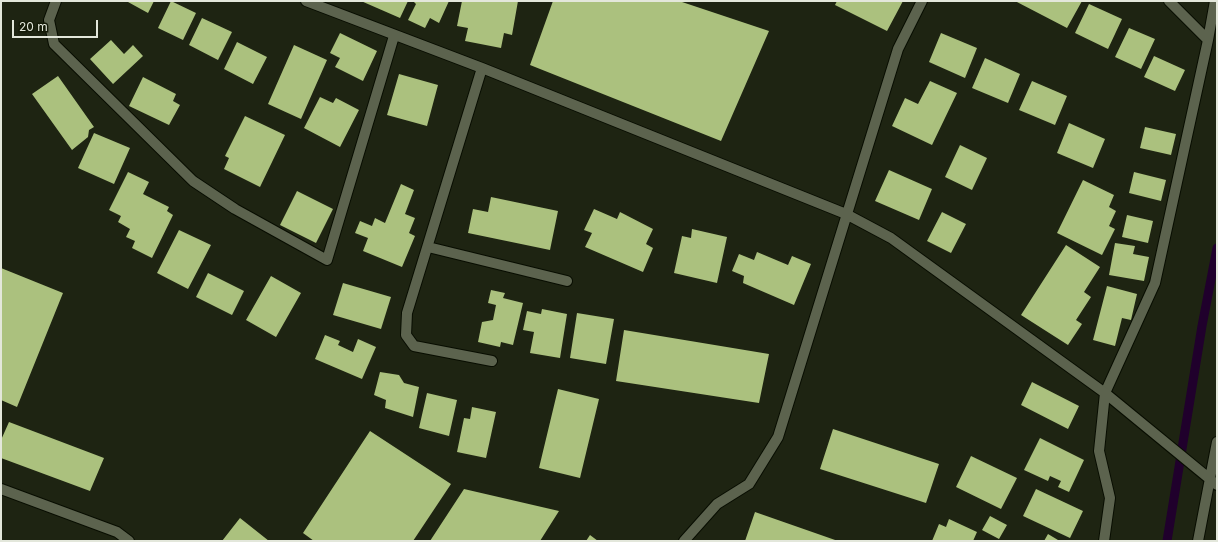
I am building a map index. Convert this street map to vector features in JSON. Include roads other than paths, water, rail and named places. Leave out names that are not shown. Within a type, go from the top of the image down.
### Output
[{"type":"street","points":[[56,1],[49,20],[54,44],[192,181],[235,209],[326,260],[394,36]]},
{"type":"street","points":[[306,1],[394,36],[482,68],[846,214],[891,238],[1105,393],[1214,483]]},
{"type":"street","points":[[684,541],[717,504],[749,484],[778,437],[898,49],[922,1]]},
{"type":"street","points":[[1169,1],[1208,40]]},
{"type":"street","points":[[1104,541],[1110,498],[1099,451],[1105,393],[1155,282],[1208,40],[1215,1]]},
{"type":"street","points":[[482,68],[407,313],[406,335],[414,346],[492,361]]},
{"type":"street","points":[[428,247],[567,281]]},
{"type":"street","points":[[1198,541],[1214,483],[1217,442]]},
{"type":"street","points":[[1,489],[117,532],[129,541]]},
{"type":"waterway","points":[[1167,541],[1202,326],[1217,248]]}]
